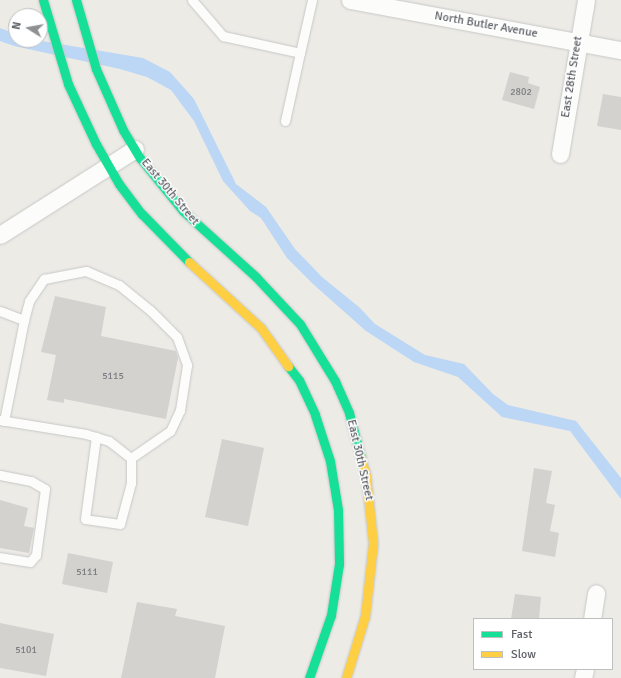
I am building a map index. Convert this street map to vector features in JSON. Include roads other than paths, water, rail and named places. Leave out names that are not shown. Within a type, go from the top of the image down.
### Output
[{"type":"main road","points":[[43,0],[65,76],[108,165],[132,201],[169,244],[261,328],[298,380],[315,415],[326,447],[335,486],[339,557],[332,615],[309,678]]},
{"type":"main road","name":"East 30th Street","points":[[76,0],[102,83],[135,149],[183,211],[256,277],[300,324],[335,381],[349,413],[366,476],[373,543],[365,616],[346,678]]},
{"type":"street","name":"North Butler Avenue","points":[[350,0],[621,50]]},
{"type":"street","name":"East 28th Street","points":[[560,154],[577,42],[586,0]]},
{"type":"street","name":"East 30th Street","points":[[0,235],[135,149]]},
{"type":"street","points":[[592,618],[596,593]]},
{"type":"lane","points":[[192,0],[223,36],[300,53]]},
{"type":"lane","points":[[285,121],[312,0]]},
{"type":"lane","points":[[86,271],[119,285],[150,310],[177,336],[187,365],[180,410],[170,431],[131,458],[109,441],[96,437],[2,420],[29,301],[44,279],[86,271]]},
{"type":"lane","points":[[0,311],[24,320]]},
{"type":"lane","points":[[96,437],[85,519],[120,524],[131,483],[131,458]]},
{"type":"lane","points":[[0,475],[31,481],[45,489],[36,555],[30,562],[0,557]]},
{"type":"water","points":[[0,28],[8,31],[8,44],[0,41]]},
{"type":"water","points":[[48,42],[143,58],[170,72],[194,99],[236,184],[266,207],[295,249],[322,277],[359,307],[375,324],[425,355],[464,364],[493,394],[508,405],[576,421],[621,478],[621,499],[570,431],[502,417],[458,377],[414,362],[366,331],[313,284],[287,258],[261,218],[250,211],[223,181],[194,121],[171,90],[147,77],[120,69],[23,48],[48,48]]}]
